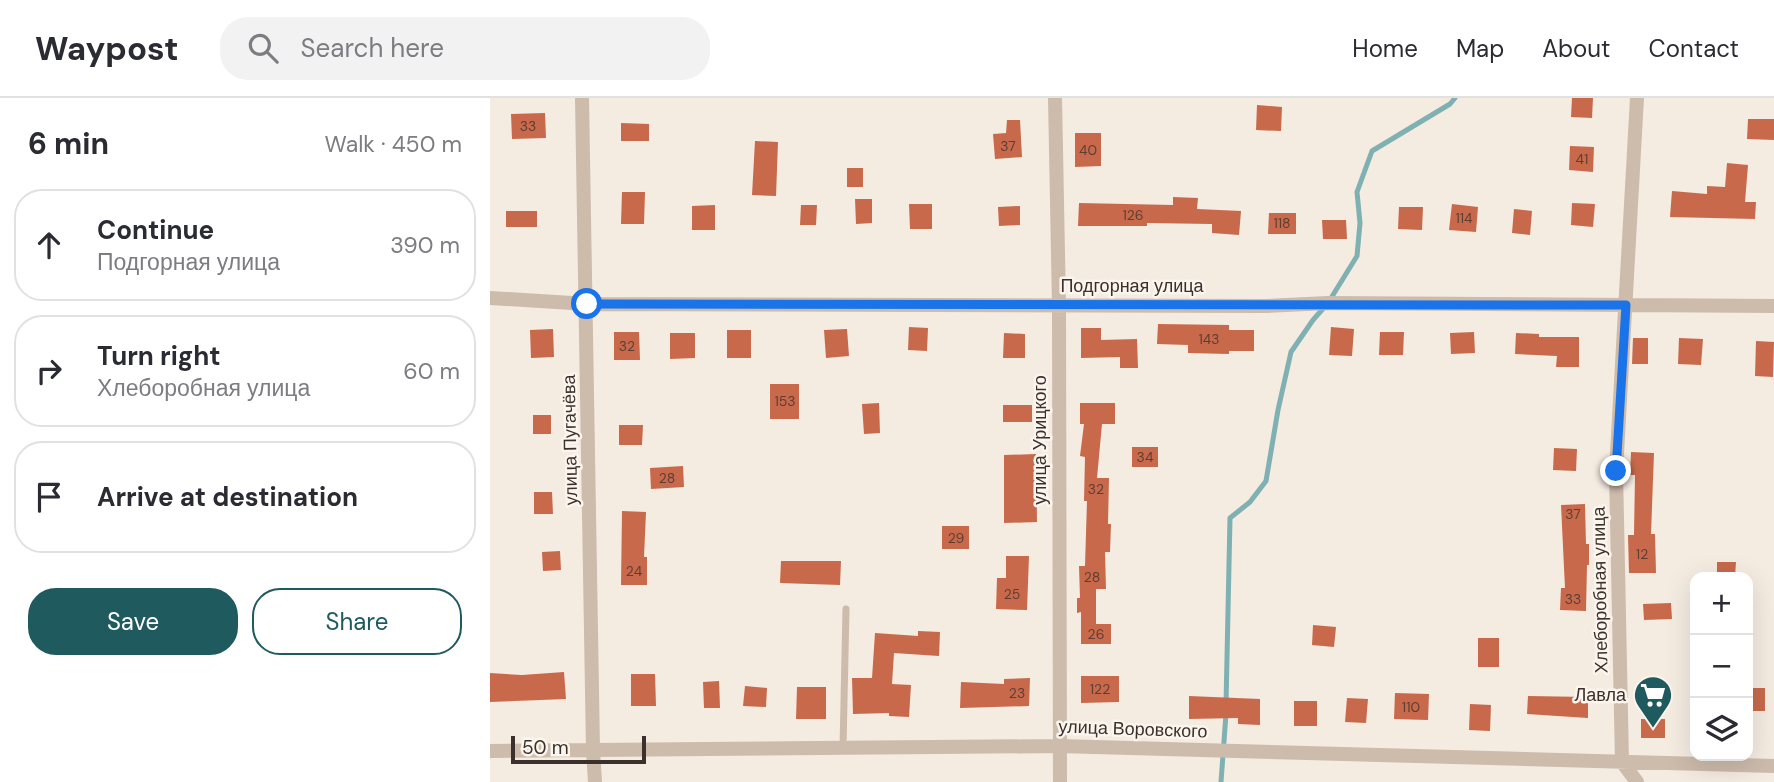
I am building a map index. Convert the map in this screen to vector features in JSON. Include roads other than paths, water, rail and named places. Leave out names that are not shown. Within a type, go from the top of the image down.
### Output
[{"type":"street","name":"улица Пугачёва","points":[[582,98],[593,750],[596,782]]},
{"type":"street","name":"улица Урицкого","points":[[1055,98],[1059,306],[1060,782]]},
{"type":"street","name":"Хлеборобная улица","points":[[1622,762],[1616,471],[1637,98]]},
{"type":"street","name":"Подгорная улица","points":[[490,298],[587,304],[1266,306],[1328,303],[1774,306]]},
{"type":"street","name":"улица Воровского","points":[[490,751],[1059,746],[1774,766]]},
{"type":"street","points":[[1622,762],[1637,782]]},
{"type":"lane","points":[[843,748],[846,609]]},
{"type":"waterway","points":[[1226,704],[1230,518],[1250,502],[1266,481],[1291,352],[1328,303],[1357,256],[1360,223],[1357,192],[1372,151],[1450,104],[1455,98]]},
{"type":"waterway","points":[[1221,782],[1226,714]]},
{"type":"place","name":"Лавла","points":[[1653,729]]}]
